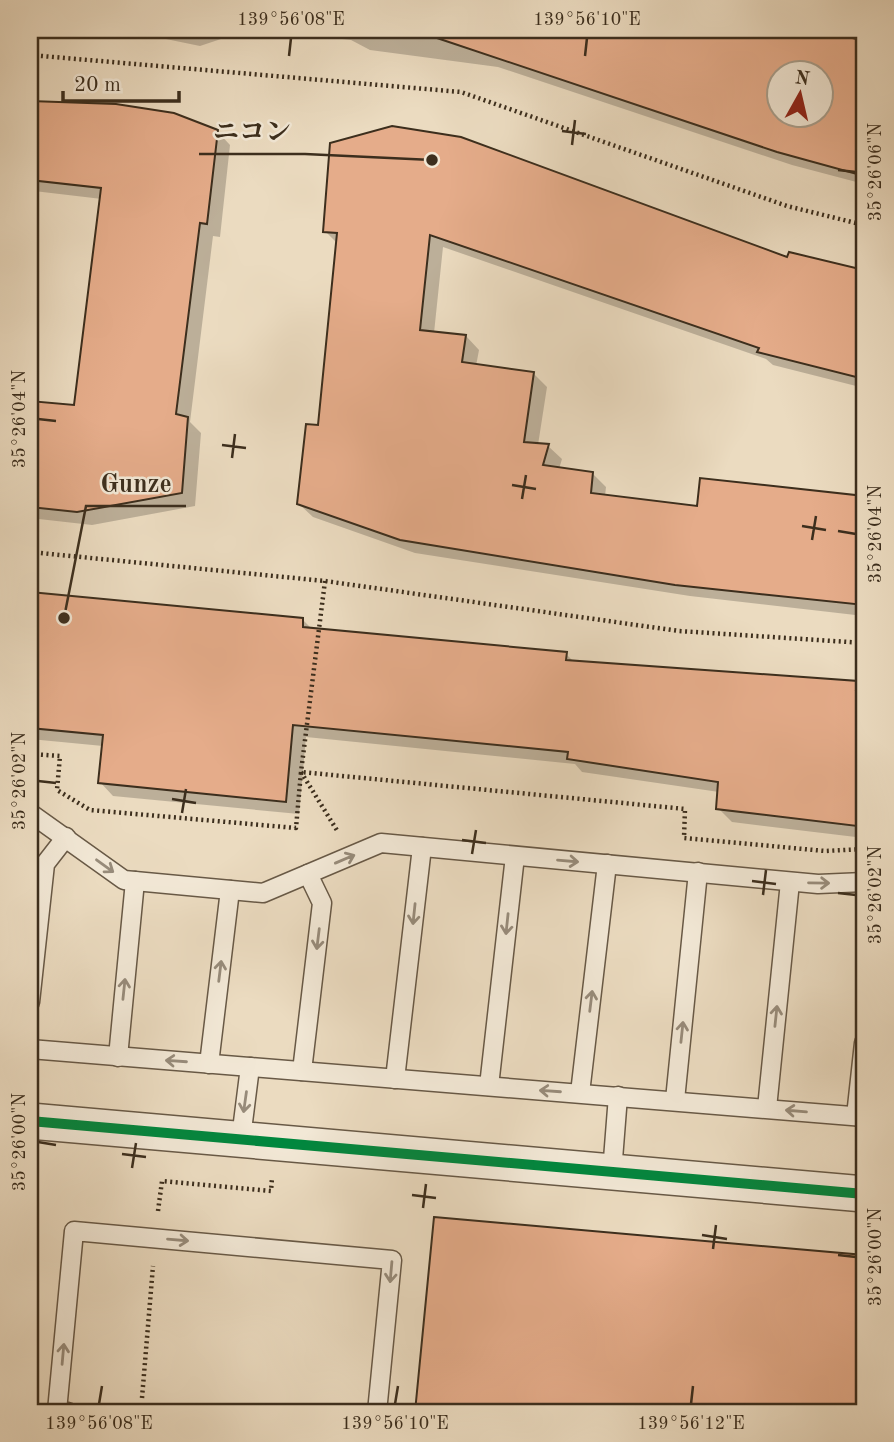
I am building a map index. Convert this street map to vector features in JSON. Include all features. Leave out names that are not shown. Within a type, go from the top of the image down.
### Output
[{"type":"street","points":[[30,1121],[864,1194]]},
{"type":"lane","points":[[30,813],[124,880],[263,893],[381,843],[818,884],[864,882]]},
{"type":"lane","points":[[30,1002],[45,864],[65,837]]},
{"type":"lane","points":[[396,1079],[422,847]]},
{"type":"lane","points":[[489,1086],[515,856]]},
{"type":"lane","points":[[580,1093],[607,864]]},
{"type":"lane","points":[[675,1100],[698,873]]},
{"type":"lane","points":[[302,1071],[322,903],[308,874]]},
{"type":"lane","points":[[118,1056],[135,881]]},
{"type":"lane","points":[[767,1108],[790,881]]},
{"type":"lane","points":[[209,1063],[230,890]]},
{"type":"lane","points":[[30,1049],[860,1116],[864,1043]]},
{"type":"lane","points":[[241,1138],[250,1067]]},
{"type":"lane","points":[[612,1171],[618,1096]]},
{"type":"lane","points":[[68,1412],[57,1411],[74,1231],[392,1260],[377,1412]]},
{"type":"path","points":[[30,55],[461,92],[787,206],[864,225]]},
{"type":"path","points":[[30,552],[325,581],[679,631],[864,643]]},
{"type":"path","points":[[30,754],[60,756],[57,790],[90,810],[296,828],[325,581]]},
{"type":"path","points":[[301,772],[339,834]]},
{"type":"path","points":[[301,772],[685,809],[684,838],[825,851],[864,849]]},
{"type":"path","points":[[158,1212],[162,1181],[271,1191],[272,1173]]},
{"type":"path","points":[[142,1398],[154,1264]]},
{"type":"building","points":[[429,30],[822,30],[864,41],[864,176],[777,152],[428,35]]},
{"type":"building","points":[[30,101],[116,104],[174,113],[218,130],[207,224],[200,223],[176,414],[188,417],[182,493],[77,512],[30,507],[30,401],[74,405],[101,188],[30,180]]},
{"type":"building","points":[[392,126],[461,137],[787,257],[789,252],[864,270],[864,379],[757,352],[759,348],[430,235],[420,330],[466,335],[462,362],[534,372],[524,442],[549,444],[543,465],[593,472],[591,493],[697,506],[700,478],[864,496],[864,605],[675,585],[400,540],[297,504],[306,424],[318,425],[337,233],[323,232],[330,143]]},
{"type":"building","points":[[30,592],[303,618],[303,627],[567,652],[566,660],[858,681],[856,690],[864,692],[864,815],[859,814],[857,826],[716,809],[718,782],[567,759],[568,752],[293,725],[286,802],[98,783],[103,735],[30,728]]},
{"type":"building","points":[[434,1217],[864,1255],[864,1412],[415,1412]]},
{"type":"cycle path","points":[[30,1121],[864,1194]]},
{"type":"place","name":"ニコン","points":[[432,160]]},
{"type":"place","name":"Gunze","points":[[64,618]]}]
